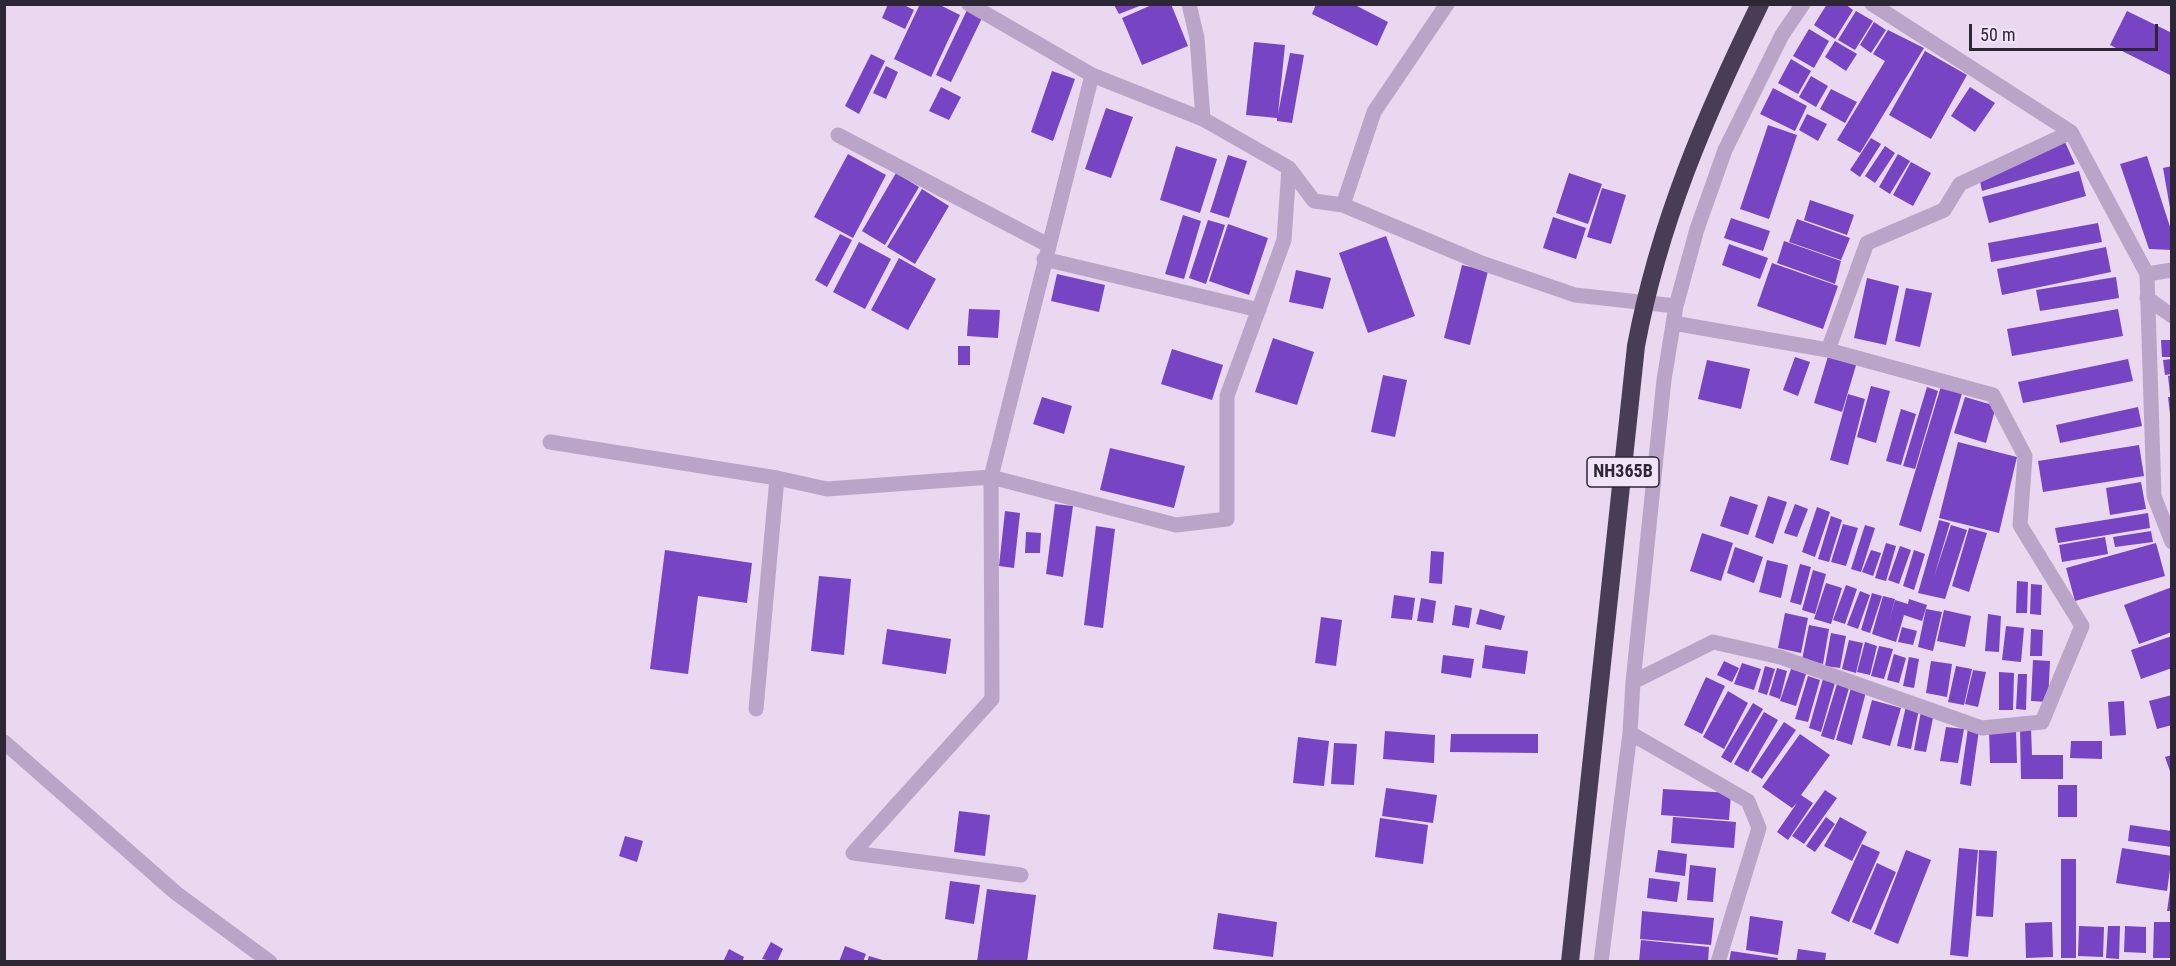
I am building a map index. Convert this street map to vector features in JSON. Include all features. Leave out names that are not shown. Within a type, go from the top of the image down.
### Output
[{"type":"highway","name":"NH365B","points":[[1570,962],[1635,358],[1646,296],[1674,197],[1725,74],[1760,4]]},
{"type":"street","points":[[969,4],[1092,75],[1203,119],[1289,168],[1314,201],[1343,205],[1479,262],[1575,295],[1676,306]]},
{"type":"street","points":[[1189,4],[1197,38],[1203,119]]},
{"type":"street","points":[[1343,205],[1374,112],[1447,4]]},
{"type":"street","points":[[1601,962],[1630,734],[1633,682],[1664,380],[1676,306],[1697,229],[1725,150],[1782,35],[1803,4]]},
{"type":"street","points":[[1872,4],[2071,132],[2147,274],[2154,496],[2172,542]]},
{"type":"street","points":[[1021,875],[853,853],[992,699],[991,477],[1092,75]]},
{"type":"street","points":[[1828,350],[1867,243],[1944,210],[1960,184],[2071,132]]},
{"type":"street","points":[[838,135],[1046,252],[1259,310]]},
{"type":"street","points":[[550,442],[777,478],[828,489],[991,477],[1176,525],[1227,519],[1227,396],[1284,240],[1289,168]]},
{"type":"street","points":[[2147,274],[2172,270]]},
{"type":"street","points":[[2147,298],[2172,316]]},
{"type":"street","points":[[1633,682],[1713,642],[1780,657],[1982,728],[2042,722],[2082,626],[2020,525],[2025,456],[1993,395],[1828,350],[1673,323]]},
{"type":"street","points":[[756,709],[777,478]]},
{"type":"street","points":[[1630,734],[1748,801],[1759,828],[1718,962]]},
{"type":"street","points":[[4,742],[176,893],[270,962]]},
{"type":"building","points":[[888,4],[902,4],[914,10],[905,29],[882,18]]},
{"type":"building","points":[[920,4],[938,4],[960,15],[931,77],[894,59]]},
{"type":"building","points":[[1154,4],[1171,4],[1188,46],[1142,65],[1122,18]]},
{"type":"building","points":[[1316,4],[1353,4],[1388,22],[1377,46],[1312,14]]},
{"type":"building","points":[[1827,4],[1845,4],[1853,10],[1835,39],[1814,25]]},
{"type":"building","points":[[1114,5],[1142,5],[1119,14]]},
{"type":"building","points":[[968,8],[983,16],[951,82],[936,75]]},
{"type":"building","points":[[1856,11],[1873,21],[1855,50],[1838,40]]},
{"type":"building","points":[[2127,11],[2172,33],[2172,76],[2110,45]]},
{"type":"building","points":[[1874,22],[1886,30],[1871,53],[1860,45]]},
{"type":"building","points":[[1809,29],[1829,41],[1814,68],[1793,56]]},
{"type":"building","points":[[1888,30],[1924,48],[1860,153],[1837,140],[1885,61],[1873,54]]},
{"type":"building","points":[[1835,41],[1857,54],[1846,71],[1825,57]]},
{"type":"building","points":[[1254,42],[1285,45],[1278,114],[1290,53],[1304,55],[1292,123],[1277,121],[1277,118],[1246,115]]},
{"type":"building","points":[[1925,51],[1967,75],[1931,139],[1889,115]]},
{"type":"building","points":[[871,54],[885,61],[859,114],[845,106]]},
{"type":"building","points":[[1791,59],[1811,71],[1798,94],[1778,83]]},
{"type":"building","points":[[886,66],[898,72],[886,99],[873,93]]},
{"type":"building","points":[[1052,71],[1075,79],[1053,141],[1031,132]]},
{"type":"building","points":[[1811,76],[1828,86],[1816,107],[1799,97]]},
{"type":"building","points":[[941,87],[961,97],[949,120],[929,111]]},
{"type":"building","points":[[1970,87],[1995,103],[1975,132],[1951,116]]},
{"type":"building","points":[[1773,88],[1807,106],[1795,131],[1760,114]]},
{"type":"building","points":[[1831,89],[1857,102],[1845,123],[1820,109]]},
{"type":"building","points":[[1106,108],[1133,117],[1111,178],[1085,169]]},
{"type":"building","points":[[1807,114],[1827,124],[1818,141],[1799,130]]},
{"type":"building","points":[[1768,125],[1797,135],[1769,219],[1740,209]]},
{"type":"building","points":[[1871,138],[1881,144],[1860,177],[1850,170]]},
{"type":"building","points":[[2065,142],[2075,164],[1982,191],[1980,181]]},
{"type":"building","points":[[1176,146],[1217,159],[1200,213],[1160,200]]},
{"type":"building","points":[[1885,146],[1895,153],[1875,183],[1865,176]]},
{"type":"building","points":[[848,154],[886,175],[853,238],[814,217]]},
{"type":"building","points":[[1898,154],[1910,161],[1890,194],[1879,187]]},
{"type":"building","points":[[1228,155],[1247,161],[1229,218],[1210,212]]},
{"type":"building","points":[[2147,156],[2172,233],[2172,250],[2149,249],[2120,164]]},
{"type":"building","points":[[1911,162],[1931,173],[1913,206],[1893,195]]},
{"type":"building","points":[[2172,166],[2172,208],[2170,208],[2163,168]]},
{"type":"building","points":[[2079,171],[2086,196],[1989,223],[1982,197]]},
{"type":"building","points":[[896,173],[919,187],[885,245],[862,231]]},
{"type":"building","points":[[1569,173],[1602,184],[1588,224],[1556,213]]},
{"type":"building","points":[[1602,188],[1626,195],[1611,244],[1587,237]]},
{"type":"building","points":[[922,189],[949,206],[915,264],[887,247]]},
{"type":"building","points":[[1810,200],[1854,215],[1847,235],[1804,220]]},
{"type":"building","points":[[1183,215],[1201,221],[1184,279],[1165,274]]},
{"type":"building","points":[[1553,217],[1586,228],[1576,259],[1543,248]]},
{"type":"building","points":[[1731,218],[1770,231],[1763,251],[1724,238]]},
{"type":"building","points":[[1797,219],[1850,238],[1841,260],[1789,242]]},
{"type":"building","points":[[1208,220],[1225,225],[1206,284],[1189,278]]},
{"type":"building","points":[[2098,223],[2102,242],[1991,262],[1988,243]]},
{"type":"building","points":[[1228,224],[1268,238],[1249,295],[1209,281]]},
{"type":"building","points":[[840,234],[852,240],[827,287],[815,280]]},
{"type":"building","points":[[1386,236],[1415,316],[1368,333],[1339,253]]},
{"type":"building","points":[[1784,241],[1841,261],[1835,284],[1777,263]]},
{"type":"building","points":[[859,242],[891,259],[865,309],[833,292]]},
{"type":"building","points":[[1729,244],[1768,258],[1760,279],[1722,265]]},
{"type":"building","points":[[2106,247],[2111,272],[2002,295],[1997,269]]},
{"type":"building","points":[[899,258],[936,279],[908,330],[871,310]]},
{"type":"building","points":[[1772,263],[1838,286],[1823,329],[1757,306]]},
{"type":"building","points":[[1462,265],[1488,271],[1470,345],[1444,338]]},
{"type":"building","points":[[1296,270],[1331,278],[1323,309],[1289,302]]},
{"type":"building","points":[[1057,274],[1105,285],[1099,312],[1051,301]]},
{"type":"building","points":[[2116,277],[2119,298],[2040,311],[2036,290]]},
{"type":"building","points":[[1867,278],[1899,286],[1886,345],[1854,338]]},
{"type":"building","points":[[1906,288],[1932,293],[1920,347],[1895,341]]},
{"type":"building","points":[[969,309],[1000,310],[998,338],[967,336]]},
{"type":"building","points":[[2118,309],[2123,336],[2012,356],[2007,329]]},
{"type":"building","points":[[1273,338],[1314,352],[1297,405],[1255,392]]},
{"type":"building","points":[[2161,340],[2172,340],[2172,357],[2162,357]]},
{"type":"building","points":[[958,346],[970,346],[970,365],[958,365]]},
{"type":"building","points":[[1172,349],[1223,365],[1212,400],[1161,384]]},
{"type":"building","points":[[1829,353],[1857,362],[1842,412],[1814,403]]},
{"type":"building","points":[[1795,357],[1810,362],[1798,396],[1783,390]]},
{"type":"building","points":[[2128,359],[2133,381],[2023,403],[2018,382]]},
{"type":"building","points":[[2172,359],[2172,374],[2165,375],[2163,360]]},
{"type":"building","points":[[1707,360],[1750,369],[1741,409],[1698,399]]},
{"type":"building","points":[[1383,375],[1407,380],[1395,437],[1371,432]]},
{"type":"building","points":[[2172,375],[2172,394],[2170,394],[2168,376]]},
{"type":"building","points":[[1942,383],[1963,390],[1921,532],[1899,525]]},
{"type":"building","points":[[1871,386],[1890,391],[1876,443],[1857,437]]},
{"type":"building","points":[[1927,387],[1938,391],[1915,469],[1903,466]]},
{"type":"building","points":[[1848,394],[1865,399],[1848,465],[1830,460]]},
{"type":"building","points":[[1042,397],[1072,406],[1064,434],[1033,424]]},
{"type":"building","points":[[1965,397],[1996,406],[1986,443],[1954,433]]},
{"type":"building","points":[[2168,397],[2172,397],[2172,414],[2170,414]]},
{"type":"building","points":[[2138,407],[2142,426],[2060,443],[2056,425]]},
{"type":"building","points":[[1901,409],[1916,414],[1901,465],[1886,461]]},
{"type":"building","points":[[1958,442],[2017,457],[1999,533],[1939,518]]},
{"type":"building","points":[[2139,445],[2144,476],[2043,492],[2038,461]]},
{"type":"building","points":[[1110,448],[1185,466],[1174,508],[1100,490]]},
{"type":"building","points":[[2141,482],[2146,509],[2110,515],[2106,488]]},
{"type":"building","points":[[1730,496],[1758,505],[1748,535],[1720,526]]},
{"type":"building","points":[[1768,496],[1787,502],[1773,544],[1755,537]]},
{"type":"building","points":[[1055,504],[1073,506],[1063,577],[1046,574]]},
{"type":"building","points":[[1795,504],[1808,509],[1797,537],[1784,533]]},
{"type":"building","points":[[1817,507],[1830,512],[1815,557],[1802,552]]},
{"type":"building","points":[[1005,511],[1020,513],[1014,568],[999,566]]},
{"type":"building","points":[[2148,513],[2150,528],[2058,543],[2055,528]]},
{"type":"building","points":[[1831,516],[1842,520],[1829,562],[1818,559]]},
{"type":"building","points":[[1939,520],[1950,523],[1934,577],[1951,525],[1967,530],[1945,599],[1918,593]]},
{"type":"building","points":[[1843,524],[1858,528],[1846,566],[1831,562]]},
{"type":"building","points":[[1865,525],[1875,528],[1861,572],[1851,569]]},
{"type":"building","points":[[1096,526],[1115,529],[1103,628],[1084,625]]},
{"type":"building","points":[[1969,528],[1987,533],[1969,592],[1952,586]]},
{"type":"building","points":[[2151,531],[2153,542],[2115,547],[2113,537]]},
{"type":"building","points":[[1026,532],[1041,533],[1040,553],[1025,553]]},
{"type":"building","points":[[1702,533],[1733,543],[1721,581],[1690,571]]},
{"type":"building","points":[[2105,537],[2108,554],[2062,562],[2059,545]]},
{"type":"building","points":[[1886,543],[1896,546],[1886,581],[1875,578]]},
{"type":"building","points":[[2156,543],[2165,576],[2075,601],[2066,568]]},
{"type":"building","points":[[1900,546],[1911,550],[1899,584],[1888,580]]},
{"type":"building","points":[[1735,547],[1763,557],[1754,583],[1727,573]]},
{"type":"building","points":[[665,550],[752,563],[747,603],[698,596],[688,674],[650,669]]},
{"type":"building","points":[[1871,550],[1881,553],[1873,576],[1862,572]]},
{"type":"building","points":[[1914,550],[1925,554],[1914,590],[1903,586]]},
{"type":"building","points":[[1431,551],[1444,552],[1442,584],[1429,583]]},
{"type":"building","points":[[1767,560],[1788,565],[1781,598],[1759,592]]},
{"type":"building","points":[[1800,564],[1811,567],[1801,605],[1790,602]]},
{"type":"building","points":[[1813,570],[1826,574],[1815,614],[1802,610]]},
{"type":"building","points":[[819,576],[851,579],[844,655],[811,651]]},
{"type":"building","points":[[2017,581],[2028,582],[2027,613],[2016,613]]},
{"type":"building","points":[[1826,583],[1842,588],[1831,624],[1814,619]]},
{"type":"building","points":[[2031,584],[2042,585],[2041,615],[2030,614]]},
{"type":"building","points":[[1846,585],[1857,589],[1845,624],[1833,620]]},
{"type":"building","points":[[2172,587],[2172,632],[2139,644],[2124,605]]},
{"type":"building","points":[[1860,591],[1870,595],[1858,629],[1847,625]]},
{"type":"building","points":[[1872,593],[1882,596],[1870,633],[1861,630]]},
{"type":"building","points":[[1394,595],[1415,598],[1412,620],[1391,618]]},
{"type":"building","points":[[1883,596],[1895,599],[1889,622],[1895,600],[1908,604],[1909,599],[1927,605],[1922,621],[1904,615],[1896,642],[1872,634]]},
{"type":"building","points":[[1421,598],[1436,601],[1433,623],[1417,621]]},
{"type":"building","points":[[1455,605],[1472,608],[1469,628],[1452,625]]},
{"type":"building","points":[[1480,609],[1505,616],[1501,630],[1476,624]]},
{"type":"building","points":[[1926,609],[1942,612],[1933,651],[1918,647]]},
{"type":"building","points":[[1944,610],[1971,616],[1965,647],[1937,641]]},
{"type":"building","points":[[1785,613],[1808,618],[1801,653],[1778,648]]},
{"type":"building","points":[[1988,614],[2001,616],[1999,652],[1985,651]]},
{"type":"building","points":[[1321,617],[1342,620],[1336,666],[1315,663]]},
{"type":"building","points":[[1809,625],[1829,629],[1823,664],[1802,660]]},
{"type":"building","points":[[2006,626],[2024,628],[2021,662],[2002,660]]},
{"type":"building","points":[[1902,627],[1917,631],[1913,645],[1898,642]]},
{"type":"building","points":[[887,629],[951,639],[946,674],[882,664]]},
{"type":"building","points":[[2031,629],[2043,630],[2042,656],[2030,656]]},
{"type":"building","points":[[1831,633],[1846,636],[1840,668],[1825,666]]},
{"type":"building","points":[[2172,636],[2172,668],[2141,679],[2131,650]]},
{"type":"building","points":[[1849,640],[1863,643],[1856,673],[1842,669]]},
{"type":"building","points":[[1865,642],[1877,646],[1870,675],[1857,672]]},
{"type":"building","points":[[1485,645],[1528,651],[1525,674],[1482,668]]},
{"type":"building","points":[[1879,646],[1893,649],[1884,679],[1871,676]]},
{"type":"building","points":[[1894,654],[1906,658],[1899,683],[1887,680]]},
{"type":"building","points":[[1443,655],[1474,659],[1471,678],[1441,673]]},
{"type":"building","points":[[1909,657],[1919,659],[1914,688],[1903,686]]},
{"type":"building","points":[[2033,660],[2050,661],[2048,702],[2031,701]]},
{"type":"building","points":[[1724,661],[1739,668],[1732,682],[1717,675]]},
{"type":"building","points":[[1931,661],[1952,664],[1947,697],[1926,693]]},
{"type":"building","points":[[1742,663],[1761,669],[1754,690],[1734,684]]},
{"type":"building","points":[[1765,666],[1775,669],[1767,695],[1758,692]]},
{"type":"building","points":[[1956,666],[1972,669],[1964,705],[1948,702]]},
{"type":"building","points":[[1777,668],[1787,671],[1780,699],[1769,695]]},
{"type":"building","points":[[1791,669],[1806,674],[1796,706],[1780,701]]},
{"type":"building","points":[[1973,670],[1986,672],[1978,707],[1965,704]]},
{"type":"building","points":[[1999,672],[2014,673],[2013,710],[1999,710]]},
{"type":"building","points":[[2018,674],[2027,674],[2026,710],[2016,709]]},
{"type":"building","points":[[1808,676],[1820,680],[1808,722],[1795,719]]},
{"type":"building","points":[[1706,677],[1725,686],[1702,734],[1684,725]]},
{"type":"building","points":[[1823,679],[1835,683],[1821,732],[1809,728]]},
{"type":"building","points":[[1837,684],[1849,688],[1834,740],[1821,736]]},
{"type":"building","points":[[1851,688],[1866,692],[1852,745],[1836,740]]},
{"type":"building","points":[[1728,691],[1748,703],[1724,749],[1703,737]]},
{"type":"building","points":[[2172,695],[2172,725],[2157,729],[2149,701]]},
{"type":"building","points":[[1872,700],[1901,708],[1890,746],[1862,738]]},
{"type":"building","points":[[2124,701],[2126,735],[2110,736],[2108,702]]},
{"type":"building","points":[[1753,703],[1763,709],[1731,763],[1721,757]]},
{"type":"building","points":[[1906,706],[1919,709],[1911,749],[1897,746]]},
{"type":"building","points":[[1921,711],[1934,713],[1926,752],[1914,750]]},
{"type":"building","points":[[1764,712],[1778,720],[1748,772],[1734,764]]},
{"type":"building","points":[[1784,722],[1796,730],[1762,779],[1751,772]]},
{"type":"building","points":[[1946,727],[1964,729],[1958,763],[1940,761]]},
{"type":"building","points":[[1968,728],[1979,730],[1971,786],[1960,784]]},
{"type":"building","points":[[2020,728],[2031,728],[2032,755],[2063,755],[2063,779],[2021,779]]},
{"type":"building","points":[[2016,729],[2017,763],[1990,763],[1989,730]]},
{"type":"building","points":[[1385,731],[1435,735],[1434,763],[1383,759]]},
{"type":"building","points":[[1451,734],[1538,734],[1538,753],[1450,752]]},
{"type":"building","points":[[1800,734],[1830,755],[1801,795],[1813,803],[1788,840],[1777,832],[1797,803],[1792,808],[1762,787]]},
{"type":"building","points":[[1298,737],[1329,741],[1324,786],[1293,783]]},
{"type":"building","points":[[2071,741],[2102,741],[2102,759],[2070,758]]},
{"type":"building","points":[[1334,743],[1357,744],[1354,785],[1331,784]]},
{"type":"building","points":[[2172,755],[2172,774],[2171,774],[2165,757]]},
{"type":"building","points":[[2058,785],[2077,785],[2077,817],[2058,817]]},
{"type":"building","points":[[1386,788],[1437,795],[1433,823],[1382,816]]},
{"type":"building","points":[[1663,789],[1731,793],[1729,820],[1661,815]]},
{"type":"building","points":[[1825,790],[1837,798],[1804,844],[1792,836]]},
{"type":"building","points":[[959,811],[990,815],[985,856],[954,852]]},
{"type":"building","points":[[1673,817],[1736,822],[1734,848],[1671,843]]},
{"type":"building","points":[[1826,817],[1835,824],[1815,852],[1806,846]]},
{"type":"building","points":[[1840,817],[1867,832],[1852,861],[1824,846]]},
{"type":"building","points":[[1380,818],[1428,825],[1423,864],[1375,857]]},
{"type":"building","points":[[2130,825],[2172,831],[2172,847],[2128,841]]},
{"type":"building","points":[[625,836],[643,841],[637,862],[619,856]]},
{"type":"building","points":[[1862,844],[1880,852],[1849,922],[1831,913]]},
{"type":"building","points":[[1959,848],[1978,850],[1968,957],[1950,955]]},
{"type":"building","points":[[2122,848],[2172,856],[2167,891],[2116,883]]},
{"type":"building","points":[[1658,850],[1687,854],[1685,876],[1655,872]]},
{"type":"building","points":[[1906,850],[1931,860],[1898,944],[1874,934]]},
{"type":"building","points":[[1979,850],[1997,851],[1993,917],[1976,916]]},
{"type":"building","points":[[2061,859],[2076,859],[2076,958],[2061,958]]},
{"type":"building","points":[[1877,863],[1896,872],[1871,930],[1852,922]]},
{"type":"building","points":[[1690,865],[1716,868],[1713,902],[1687,900]]},
{"type":"building","points":[[1649,878],[1680,882],[1677,902],[1647,898]]},
{"type":"building","points":[[950,881],[980,885],[974,924],[945,919]]},
{"type":"building","points":[[987,889],[1036,895],[1027,962],[977,962]]},
{"type":"building","points":[[2170,890],[2172,890],[2172,911],[2167,911]]},
{"type":"building","points":[[1642,911],[1714,918],[1711,945],[1640,939]]},
{"type":"building","points":[[1218,913],[1277,922],[1273,957],[1213,949]]},
{"type":"building","points":[[1750,916],[1783,921],[1778,955],[1746,950]]},
{"type":"building","points":[[2052,922],[2053,957],[2026,958],[2025,923]]},
{"type":"building","points":[[2154,922],[2172,922],[2172,958],[2153,958]]},
{"type":"building","points":[[2079,926],[2104,927],[2103,957],[2078,956]]},
{"type":"building","points":[[2108,926],[2120,926],[2119,959],[2106,958]]},
{"type":"building","points":[[2125,926],[2146,927],[2146,953],[2124,952]]},
{"type":"building","points":[[1641,940],[1709,947],[1708,962],[1639,962]]},
{"type":"building","points":[[771,942],[783,949],[777,962],[762,959]]},
{"type":"building","points":[[845,946],[866,954],[863,962],[839,962]]},
{"type":"building","points":[[729,949],[744,957],[742,962],[723,962]]},
{"type":"building","points":[[1798,949],[1826,953],[1825,962],[1796,962]]},
{"type":"building","points":[[1731,951],[1778,958],[1777,962],[1729,962]]},
{"type":"building","points":[[869,956],[886,961],[886,962],[867,962]]}]
